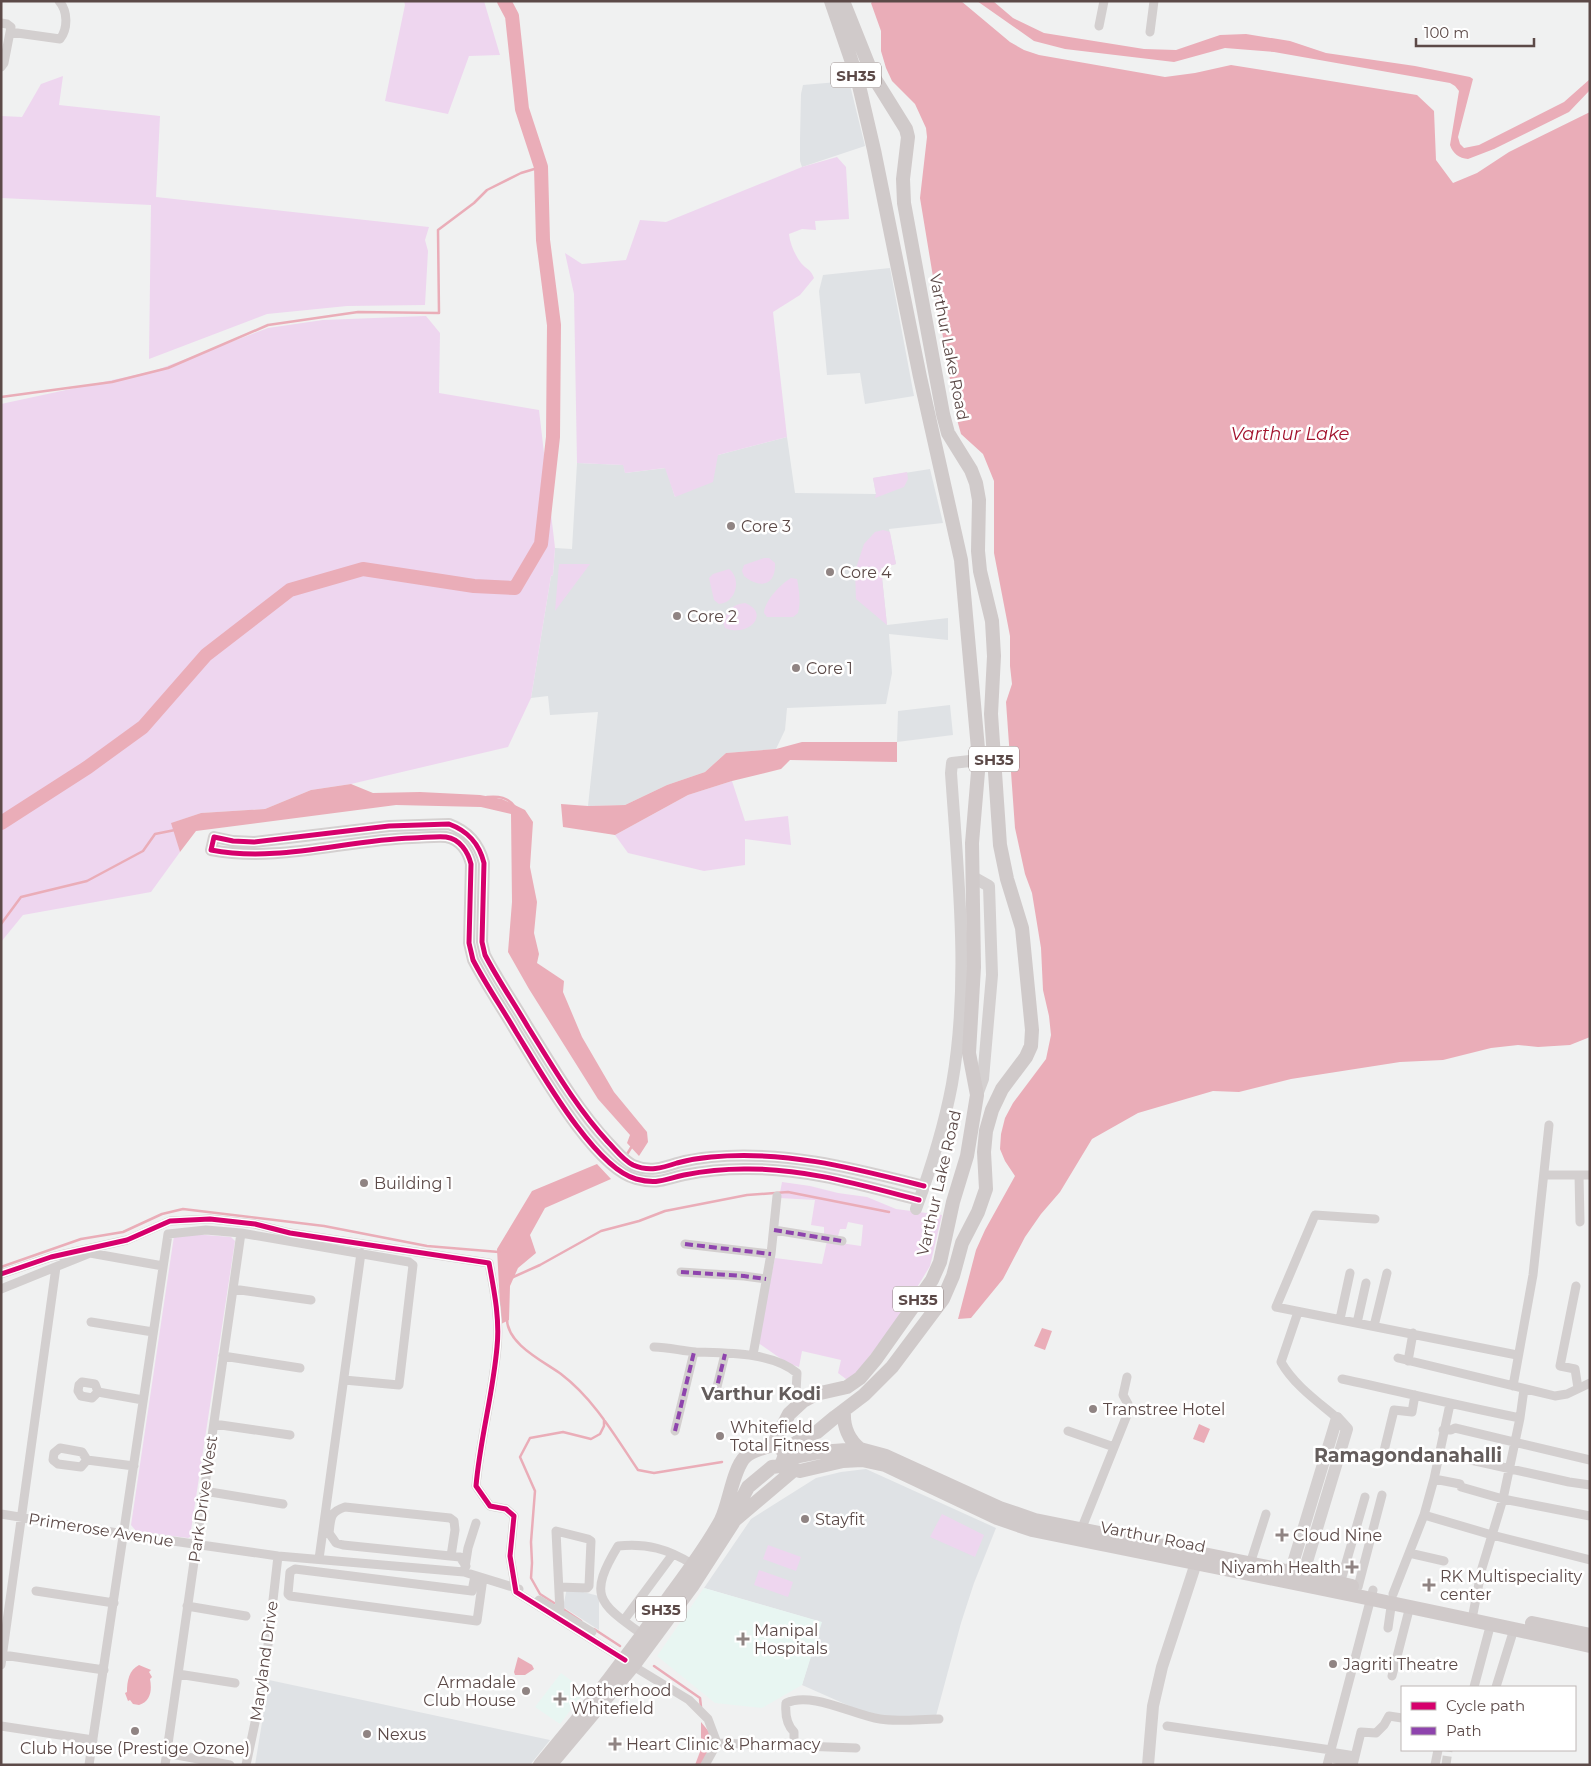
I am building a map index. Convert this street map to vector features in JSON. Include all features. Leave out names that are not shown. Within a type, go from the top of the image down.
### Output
[{"type":"main road","name":"Varthur Lake Road","points":[[776,1456],[789,1414],[803,1401],[816,1394],[847,1387],[860,1378],[876,1359],[932,1280],[940,1262],[953,1202],[967,1156],[977,1095],[963,1053],[974,967],[972,843],[979,760],[961,560],[920,377],[874,150],[857,77],[831,1]]},
{"type":"main road","name":"Varthur Lake Road","points":[[776,1456],[806,1436],[817,1432],[844,1412],[870,1388],[892,1367],[943,1299],[953,1276],[962,1243],[978,1212],[986,1189],[984,1152],[986,1131],[992,1110],[1002,1089],[1026,1057],[1031,1046],[1032,1030],[1022,928],[1007,879],[1000,845],[991,714],[994,656],[992,621],[980,571],[978,551],[979,500],[976,483],[971,470],[948,433],[943,414],[904,203],[903,179],[908,137],[900,118],[873,76],[843,1]]},
{"type":"main road","points":[[860,1378],[870,1388]]},
{"type":"main road","points":[[844,1412],[843,1420],[852,1442],[860,1448]]},
{"type":"main road","name":"Varthur Road","points":[[776,1456],[860,1448],[886,1456],[1015,1514],[1035,1520],[1358,1587],[1374,1595],[1392,1600],[1590,1635]]},
{"type":"main road","name":"SH35","points":[[540,1765],[629,1660],[693,1584],[733,1523],[734,1516],[748,1487],[776,1456],[756,1450],[745,1457],[737,1470],[721,1520],[643,1635],[629,1660],[550,1765]]},
{"type":"main road","name":"Varthur Road","points":[[776,1456],[794,1470],[810,1469],[843,1461],[862,1460],[885,1465],[997,1518],[1032,1530],[1418,1605]]},
{"type":"main road","points":[[733,1523],[794,1470]]},
{"type":"main road","name":"Varthur Road","points":[[1473,1615],[1491,1623],[1590,1646]]},
{"type":"street","points":[[10,32],[60,39],[63,34],[66,13],[59,1]]},
{"type":"street","points":[[1099,26],[1104,1]]},
{"type":"street","points":[[1150,32],[1154,1]]},
{"type":"street","points":[[1,23],[10,25],[4,63],[1,66]]},
{"type":"street","points":[[213,843],[232,853],[254,855],[295,844],[447,837],[461,845],[467,853],[470,864],[469,943],[473,960],[550,1088],[612,1153],[623,1174],[637,1180],[652,1182],[668,1180],[682,1175],[723,1170],[764,1169],[794,1172],[842,1180],[918,1204],[963,1053],[960,992],[961,938],[951,772],[952,762],[979,760]]},
{"type":"street","name":"Varthur Lake Road","points":[[973,877],[989,886],[992,976],[983,1079],[977,1095]]},
{"type":"street","points":[[583,1123],[599,1152],[612,1153],[634,1165],[646,1168],[659,1169],[700,1158],[743,1155],[796,1158],[845,1166],[924,1186]]},
{"type":"street","points":[[1513,1386],[1533,1275],[1550,1125]]},
{"type":"street","points":[[794,1172],[796,1158]]},
{"type":"street","points":[[1544,1175],[1590,1175]]},
{"type":"street","points":[[1580,1175],[1580,1222]]},
{"type":"street","points":[[753,1355],[771,1254],[777,1196]]},
{"type":"street","points":[[1375,1219],[1315,1215],[1276,1307],[1518,1355]]},
{"type":"street","points":[[1,1274],[51,1257],[127,1240],[170,1221],[210,1219],[255,1224],[290,1233],[490,1263],[496,1298],[498,1345],[479,1454],[476,1486],[490,1506],[506,1509],[514,1516],[510,1556],[516,1592],[629,1660]]},
{"type":"street","points":[[89,1765],[168,1234],[206,1230],[241,1234],[361,1253],[409,1262],[413,1265],[399,1385],[344,1380]]},
{"type":"street","points":[[774,1230],[842,1241]]},
{"type":"street","name":"Park Drive West","points":[[164,1765],[241,1234]]},
{"type":"street","points":[[685,1244],[771,1254]]},
{"type":"street","points":[[1,1289],[90,1253],[163,1266]]},
{"type":"street","points":[[319,1559],[361,1253]]},
{"type":"street","points":[[1,1666],[56,1267]]},
{"type":"street","points":[[681,1272],[766,1279]]},
{"type":"street","points":[[1340,1320],[1350,1273]]},
{"type":"street","points":[[1374,1326],[1387,1273]]},
{"type":"street","points":[[1357,1322],[1366,1283]]},
{"type":"street","points":[[1576,1286],[1560,1366],[1575,1369],[1578,1388]]},
{"type":"street","points":[[233,1289],[311,1300]]},
{"type":"street","points":[[1297,1574],[1337,1418],[1287,1373],[1281,1362],[1298,1312]]},
{"type":"street","points":[[91,1322],[153,1332]]},
{"type":"street","points":[[1408,1360],[1413,1333]]},
{"type":"street","points":[[654,1347],[694,1352],[753,1355],[789,1366],[797,1372],[796,1393],[803,1401]]},
{"type":"street","points":[[675,1432],[694,1352]]},
{"type":"street","points":[[715,1395],[725,1354]]},
{"type":"street","points":[[223,1356],[300,1368]]},
{"type":"street","points":[[1398,1358],[1555,1396],[1567,1394],[1590,1383]]},
{"type":"street","points":[[1081,1530],[1130,1407],[1122,1395],[1127,1377]]},
{"type":"street","points":[[1342,1379],[1520,1418]]},
{"type":"street","points":[[1473,1615],[1482,1568],[1503,1499],[1520,1418],[1524,1389]]},
{"type":"street","points":[[98,1392],[143,1400]]},
{"type":"street","points":[[1384,1455],[1394,1410],[1412,1412],[1415,1395]]},
{"type":"street","points":[[1388,1628],[1392,1600],[1424,1514],[1434,1479],[1450,1404]]},
{"type":"street","points":[[214,1424],[290,1435]]},
{"type":"street","points":[[1443,1430],[1456,1428],[1590,1460]]},
{"type":"street","points":[[1068,1431],[1114,1447]]},
{"type":"street","points":[[1439,1453],[1590,1485]]},
{"type":"street","points":[[87,1460],[134,1466]]},
{"type":"street","points":[[1434,1479],[1460,1484],[1461,1487],[1503,1499],[1590,1516]]},
{"type":"street","points":[[204,1491],[283,1504]]},
{"type":"street","points":[[1358,1587],[1382,1495]]},
{"type":"street","points":[[1340,1584],[1365,1497]]},
{"type":"street","points":[[451,1556],[455,1530],[454,1521],[450,1518],[345,1508],[336,1510],[332,1515],[329,1533],[336,1543],[451,1556],[460,1557],[465,1569],[479,1577],[515,1587],[560,1612],[689,1700],[708,1719],[717,1743],[705,1765]]},
{"type":"street","name":"Primerose Avenue","points":[[1,1514],[278,1556],[465,1569]]},
{"type":"street","points":[[1250,1564],[1266,1514]]},
{"type":"street","points":[[1424,1514],[1492,1535],[1590,1560]]},
{"type":"street","points":[[465,1569],[468,1548],[476,1523]]},
{"type":"street","points":[[558,1587],[587,1588],[589,1586],[591,1541],[556,1531],[558,1587],[560,1612]]},
{"type":"street","points":[[643,1635],[604,1604],[599,1590],[606,1566],[618,1546],[636,1544],[663,1549],[692,1564]]},
{"type":"street","points":[[1409,1553],[1444,1561]]},
{"type":"street","points":[[624,1620],[673,1554]]},
{"type":"street","name":"Maryland Drive","points":[[246,1765],[264,1680],[278,1556]]},
{"type":"street","points":[[1148,1765],[1153,1706],[1162,1667],[1196,1563]]},
{"type":"street","points":[[476,1591],[295,1569],[290,1572],[288,1594],[290,1596],[477,1621],[476,1591],[479,1577]]},
{"type":"street","points":[[36,1591],[114,1603]]},
{"type":"street","points":[[1333,1758],[1374,1595]]},
{"type":"street","points":[[1392,1676],[1418,1605]]},
{"type":"street","points":[[187,1606],[246,1616]]},
{"type":"street","points":[[1474,1686],[1491,1623]]},
{"type":"street","points":[[1496,1686],[1514,1629]]},
{"type":"street","points":[[3,1655],[104,1670]]},
{"type":"street","points":[[178,1674],[235,1684]]},
{"type":"street","points":[[794,1746],[794,1732],[789,1727],[786,1712],[786,1703],[794,1699],[810,1700],[881,1720],[939,1719]]},
{"type":"street","points":[[1167,1726],[1354,1761],[1360,1732],[1376,1733],[1384,1726],[1389,1716],[1401,1718]]},
{"type":"street","points":[[1,1726],[93,1740]]},
{"type":"street","points":[[717,1743],[856,1748]]},
{"type":"street","points":[[1435,1765],[1438,1751]]},
{"type":"street","points":[[166,1753],[230,1765]]},
{"type":"shaded area","points":[[404,1],[484,1],[500,55],[469,56],[448,114],[385,101],[405,5]]},
{"type":"shaded area","points":[[63,76],[59,105],[160,116],[156,197],[429,227],[425,240],[428,251],[425,305],[347,306],[267,314],[149,359],[151,205],[1,198],[1,116],[22,117],[41,84]]},
{"type":"shaded area","points":[[849,81],[865,146],[802,167],[800,161],[800,139],[803,85]]},
{"type":"shaded area","points":[[837,157],[846,167],[849,219],[815,221],[816,230],[802,229],[789,234],[797,256],[814,278],[800,295],[773,312],[787,437],[718,455],[713,482],[675,497],[665,468],[625,473],[623,465],[577,463],[574,294],[565,253],[582,264],[626,260],[640,220],[666,222],[802,167]]},
{"type":"shaded area","points":[[890,268],[914,396],[865,404],[860,373],[827,375],[819,291],[823,275]]},
{"type":"shaded area","points":[[426,316],[440,333],[439,393],[539,410],[555,548],[553,575],[551,576],[531,698],[508,747],[351,784],[311,790],[265,809],[201,813],[172,823],[180,852],[151,892],[23,915],[1,942],[1,404],[154,371],[268,328],[323,320]]},
{"type":"shaded area","points":[[787,437],[795,493],[876,494],[873,478],[930,469],[943,523],[889,529],[896,564],[881,568],[887,625],[948,618],[948,640],[889,634],[892,673],[886,704],[787,708],[785,730],[776,749],[726,753],[705,772],[667,785],[625,805],[588,806],[598,712],[550,715],[548,696],[531,698],[551,576],[553,575],[555,548],[572,549],[577,463],[624,465],[625,473],[666,468],[675,497],[718,455]]},
{"type":"shaded area","points":[[907,472],[908,479],[904,487],[875,498],[873,478]]},
{"type":"shaded area","points":[[883,530],[890,532],[896,564],[881,568],[887,625],[856,599],[855,571],[864,544],[875,532]]},
{"type":"shaded area","points":[[769,558],[775,563],[775,571],[770,581],[761,584],[744,576],[742,571],[744,565]]},
{"type":"shaded area","points":[[559,564],[590,564],[555,611]]},
{"type":"shaded area","points":[[729,569],[735,579],[735,590],[730,600],[719,604],[714,600],[709,578],[713,574]]},
{"type":"shaded area","points":[[791,578],[797,579],[800,600],[798,613],[793,617],[767,617],[764,613],[770,598],[778,588]]},
{"type":"shaded area","points":[[745,603],[753,607],[756,613],[754,623],[742,630],[725,628],[723,622],[729,611],[737,605]]},
{"type":"shaded area","points":[[950,705],[953,735],[897,742],[898,711]]},
{"type":"shaded area","points":[[732,781],[745,821],[788,816],[791,845],[745,839],[745,865],[704,871],[628,853],[615,835],[688,795]]},
{"type":"shaded area","points":[[782,1182],[867,1197],[896,1209],[942,1215],[930,1266],[899,1317],[850,1382],[838,1373],[841,1360],[802,1351],[799,1367],[787,1363],[757,1342],[775,1258],[822,1264],[827,1241],[861,1246],[863,1225],[848,1222],[846,1229],[840,1229],[838,1236],[824,1234],[824,1227],[811,1225],[815,1200],[779,1198]]},
{"type":"shaded area","points":[[179,1233],[231,1237],[235,1241],[190,1537],[188,1538],[136,1531],[131,1525],[174,1236]]},
{"type":"shaded area","points":[[866,1469],[996,1528],[974,1583],[961,1623],[936,1716],[872,1716],[802,1685],[821,1622],[704,1588],[751,1519],[816,1478]]},
{"type":"shaded area","points":[[942,1514],[984,1535],[975,1557],[930,1537]]},
{"type":"shaded area","points":[[768,1545],[801,1557],[796,1571],[763,1559]]},
{"type":"shaded area","points":[[759,1570],[793,1582],[788,1597],[754,1585]]},
{"type":"shaded area","points":[[567,1588],[599,1596],[599,1630],[563,1607]]},
{"type":"shaded area","name":"Manipal Hospitals","points":[[704,1588],[822,1622],[802,1685],[762,1708],[715,1703],[657,1656]]},
{"type":"shaded area","name":"Motherhood Whitefield","points":[[561,1673],[585,1691],[560,1724],[535,1707]]},
{"type":"shaded area","points":[[269,1680],[550,1740],[530,1765],[255,1765]]},
{"type":"water","name":"Varthur Lake","points":[[873,1],[961,1],[1010,42],[1024,50],[1039,55],[1165,77],[1231,65],[1417,95],[1434,111],[1436,160],[1453,183],[1477,173],[1509,152],[1590,112],[1590,1037],[1570,1045],[1538,1047],[1518,1045],[1491,1048],[1443,1060],[1400,1062],[1291,1079],[1239,1092],[1213,1091],[1138,1113],[1092,1139],[1060,1192],[1025,1237],[1003,1279],[971,1318],[958,1319],[976,1250],[1015,1176],[1000,1149],[1005,1118],[1013,1103],[1046,1059],[1051,1035],[1043,990],[1041,948],[1032,893],[1025,874],[1015,828],[1006,702],[1012,684],[1010,636],[994,553],[994,481],[983,454],[961,434],[956,416],[920,198],[927,137],[926,128],[915,104],[892,81],[886,68],[881,51],[881,31],[871,3]]},
{"type":"water","points":[[977,1],[993,1],[1013,18],[1044,33],[1144,49],[1176,50],[1220,35],[1246,34],[1290,41],[1326,53],[1415,66],[1470,77],[1473,79],[1458,137],[1460,144],[1464,148],[1479,145],[1564,102],[1590,79],[1590,90],[1569,112],[1494,149],[1468,159],[1457,155],[1450,145],[1459,91],[1450,83],[1274,52],[1225,48],[1174,62],[1065,49],[1034,41]]},
{"type":"water","points":[[802,742],[897,742],[897,762],[790,760],[781,769],[732,781],[688,795],[615,835],[563,827],[561,804],[588,806],[625,805],[667,785],[705,772],[726,753],[776,749]]},
{"type":"water","points":[[351,784],[373,793],[420,792],[480,795],[502,799],[525,810],[533,822],[530,867],[537,902],[534,933],[539,954],[537,963],[564,981],[563,992],[582,1037],[614,1092],[647,1132],[648,1142],[639,1156],[627,1143],[630,1135],[598,1099],[508,952],[512,902],[511,814],[481,807],[396,805],[196,831],[180,852],[171,823],[201,813],[265,809],[311,790]]},
{"type":"water","points":[[597,1164],[611,1179],[545,1208],[530,1235],[536,1253],[518,1268],[510,1286],[509,1320],[501,1324],[497,1249],[532,1191]]},
{"type":"water","points":[[1042,1328],[1052,1331],[1045,1350],[1034,1346]]},
{"type":"water","points":[[1199,1424],[1210,1429],[1204,1443],[1193,1439]]},
{"type":"water","points":[[518,1657],[532,1665],[534,1669],[525,1675],[515,1675]]},
{"type":"water","points":[[139,1665],[151,1670],[149,1672],[152,1677],[150,1679],[151,1691],[148,1698],[139,1705],[133,1704],[130,1700],[128,1701],[125,1693],[127,1692],[131,1673]]},
{"type":"water","points":[[701,1722],[710,1733],[707,1755],[702,1765],[695,1765],[701,1749]]},
{"type":"waterway","points":[[1,823],[88,767],[143,727],[206,655],[290,590],[363,569],[474,586],[515,588],[541,544],[553,437],[554,325],[543,240],[541,167],[522,109],[512,16],[504,1]]},
{"type":"waterway","points":[[1,397],[112,382],[168,368],[268,325],[358,312],[439,313],[438,230],[474,203],[487,190],[521,173],[541,167]]},
{"type":"waterway","points":[[487,797],[503,798],[515,807]]},
{"type":"waterway","points":[[1,924],[21,897],[87,881],[143,851],[155,834],[175,830]]},
{"type":"waterway","points":[[626,1156],[632,1146]]},
{"type":"waterway","points":[[511,1278],[540,1265],[601,1231],[639,1221],[665,1211],[747,1195],[788,1192],[889,1212]]},
{"type":"waterway","points":[[1,1267],[81,1239],[123,1232],[162,1214],[183,1209],[324,1226],[427,1246],[499,1252]]},
{"type":"waterway","points":[[507,1319],[509,1328],[519,1344],[561,1374],[594,1406],[638,1470],[654,1473],[722,1462]]},
{"type":"waterway","points":[[554,1603],[540,1594],[531,1578],[531,1542],[535,1491],[520,1457],[530,1438],[563,1432],[591,1439],[600,1434],[604,1426],[604,1420]]},
{"type":"waterway","points":[[563,1609],[581,1621]]},
{"type":"waterway","points":[[594,1629],[620,1646]]},
{"type":"waterway","points":[[654,1666],[700,1698],[701,1707]]},
{"type":"tunnel","points":[[1446,1765],[1448,1751]]},
{"type":"marked path","points":[[774,1230],[842,1241]]},
{"type":"marked path","points":[[685,1244],[771,1254]]},
{"type":"marked path","points":[[681,1272],[766,1279]]},
{"type":"marked path","points":[[675,1431],[694,1352]]},
{"type":"marked path","points":[[715,1395],[725,1354]]},
{"type":"cycle path","points":[[919,1200],[832,1178],[789,1171],[766,1169],[722,1170],[661,1181],[644,1181],[620,1171],[603,1157],[569,1115],[473,960],[469,943],[471,864],[468,855],[459,843],[451,838],[434,837],[387,840],[312,850],[261,854],[211,850],[214,837],[233,841],[254,842],[389,826],[449,824],[456,827],[467,834],[476,844],[484,863],[482,942],[485,955],[575,1101],[596,1129],[626,1160],[633,1165],[650,1169],[707,1157],[738,1155],[792,1158],[845,1167],[924,1186]]},
{"type":"cycle path","points":[[1,1274],[51,1257],[127,1240],[170,1221],[210,1219],[255,1224],[290,1233],[489,1263],[496,1305],[498,1336],[493,1382],[480,1451],[476,1486],[490,1506],[506,1509],[514,1516],[510,1556],[516,1592],[625,1660]]},
{"type":"place","name":"Core 3","points":[[731,526]]},
{"type":"place","name":"Core 4","points":[[830,572]]},
{"type":"place","name":"Core 2","points":[[677,616]]},
{"type":"place","name":"Core 1","points":[[796,668]]},
{"type":"place","name":"Building 1","points":[[364,1183]]},
{"type":"place","name":"Transtree Hotel","points":[[1093,1409]]},
{"type":"place","name":"Whitefield Total Fitness","points":[[720,1436]]},
{"type":"place","name":"Stayfit","points":[[805,1519]]},
{"type":"place","name":"Cloud Nine","points":[[1282,1535]]},
{"type":"place","name":"Niyamh Health","points":[[1352,1567]]},
{"type":"place","name":"RK Multispeciality center","points":[[1429,1585]]},
{"type":"place","name":"Manipal Hospitals","points":[[743,1639]]},
{"type":"place","name":"Jagriti Theatre","points":[[1333,1664]]},
{"type":"place","name":"Armadale Club House","points":[[526,1691]]},
{"type":"place","name":"Motherhood Whitefield","points":[[560,1699]]},
{"type":"place","name":"Club House (Prestige Ozone)","points":[[135,1731]]},
{"type":"place","name":"Nexus","points":[[367,1734]]},
{"type":"place","name":"Heart Clinic & Pharmacy","points":[[615,1744]]},
{"type":"district","name":"Varthur Kodi","points":[[761,1394]]},
{"type":"district","name":"Ramagondanahalli","points":[[1408,1455]]}]
